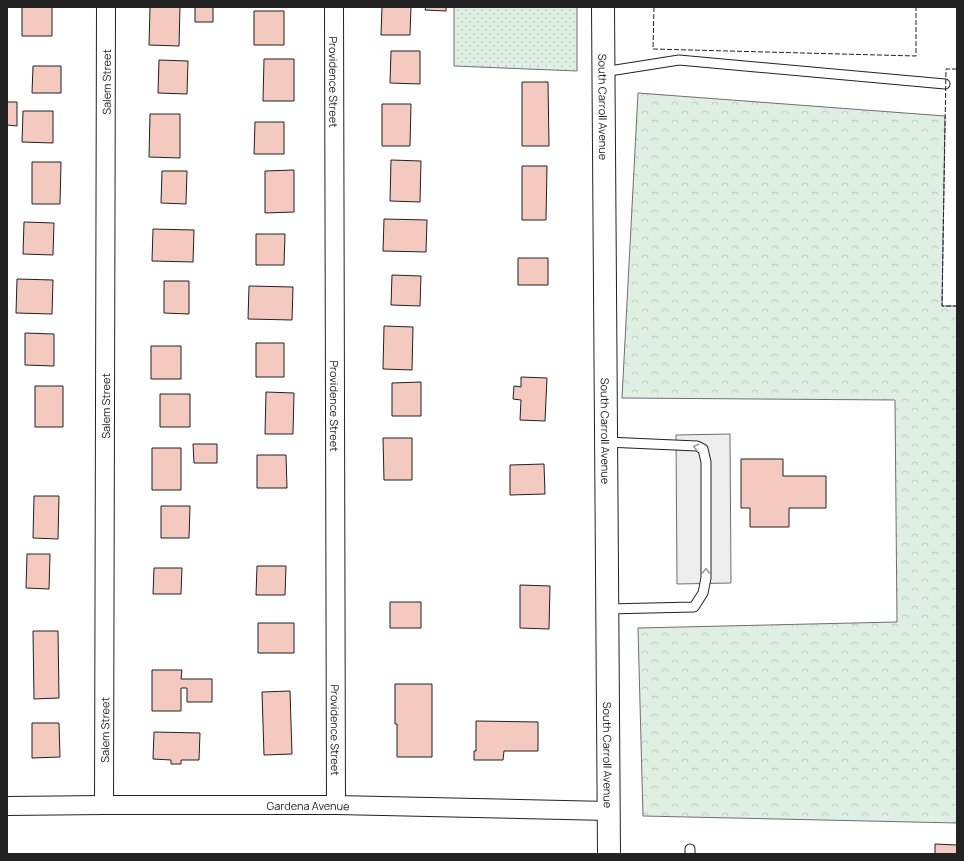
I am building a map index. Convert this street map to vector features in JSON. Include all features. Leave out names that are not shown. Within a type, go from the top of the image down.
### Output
[{"type":"street","name":"Salem Street","points":[[104,805],[106,7]]},
{"type":"street","name":"Providence Street","points":[[334,7],[336,805]]},
{"type":"street","name":"South Carroll Avenue","points":[[602,7],[609,854]]},
{"type":"street","name":"Gardena Avenue","points":[[7,806],[336,805],[609,811]]},
{"type":"lane","points":[[603,72],[679,60],[946,84]]},
{"type":"lane","points":[[606,442],[697,446],[703,449],[706,462],[706,578],[703,592],[694,607],[607,609]]},
{"type":"green space","points":[[454,7],[577,7],[577,71],[454,66]]},
{"type":"green space","points":[[638,93],[945,116],[942,306],[957,306],[957,823],[643,816],[638,628],[897,622],[895,400],[622,398]]},
{"type":"shaded area","points":[[730,434],[731,583],[677,584],[676,435]]},
{"type":"building","points":[[22,7],[52,7],[52,36],[22,36]]},
{"type":"building","points":[[150,7],[180,7],[179,46],[149,45]]},
{"type":"building","points":[[195,7],[213,7],[213,22],[195,22]]},
{"type":"building","points":[[382,7],[411,7],[410,35],[381,35]]},
{"type":"building","points":[[426,7],[446,7],[446,11],[425,10]]},
{"type":"building","points":[[254,11],[284,11],[284,45],[254,45]]},
{"type":"building","points":[[391,51],[420,51],[420,84],[390,83]]},
{"type":"building","points":[[264,59],[294,59],[294,101],[263,101]]},
{"type":"building","points":[[159,60],[188,61],[187,94],[158,93]]},
{"type":"building","points":[[33,66],[61,66],[61,93],[32,93]]},
{"type":"building","points":[[522,82],[548,82],[549,146],[522,146]]},
{"type":"building","points":[[7,102],[17,102],[17,126],[7,125]]},
{"type":"building","points":[[382,104],[411,104],[410,146],[382,146]]},
{"type":"building","points":[[23,111],[53,111],[53,143],[22,142]]},
{"type":"building","points":[[150,114],[180,114],[180,158],[149,157]]},
{"type":"building","points":[[255,122],[284,122],[284,154],[254,154]]},
{"type":"building","points":[[391,160],[421,161],[420,202],[390,201]]},
{"type":"building","points":[[32,162],[61,162],[60,204],[32,204]]},
{"type":"building","points":[[522,166],[547,166],[546,220],[522,220]]},
{"type":"building","points":[[294,170],[294,212],[265,213],[265,171]]},
{"type":"building","points":[[162,171],[187,171],[186,204],[161,203]]},
{"type":"building","points":[[384,219],[427,220],[426,252],[383,251]]},
{"type":"building","points":[[24,222],[54,223],[53,255],[23,254]]},
{"type":"building","points":[[153,229],[194,230],[193,262],[152,261]]},
{"type":"building","points":[[256,234],[285,234],[284,265],[256,265]]},
{"type":"building","points":[[518,258],[548,258],[548,285],[518,285]]},
{"type":"building","points":[[392,275],[421,276],[420,306],[391,305]]},
{"type":"building","points":[[17,279],[53,280],[52,314],[16,313]]},
{"type":"building","points":[[164,281],[189,281],[189,314],[164,313]]},
{"type":"building","points":[[249,286],[293,287],[292,320],[248,319]]},
{"type":"building","points":[[384,326],[413,327],[412,370],[383,369]]},
{"type":"building","points":[[25,333],[54,334],[54,366],[25,365]]},
{"type":"building","points":[[256,343],[284,343],[284,377],[256,377]]},
{"type":"building","points":[[151,346],[181,346],[181,379],[151,379]]},
{"type":"building","points":[[521,377],[547,378],[545,421],[520,420],[521,400],[513,399],[514,386],[521,387]]},
{"type":"building","points":[[421,382],[421,416],[392,416],[392,383]]},
{"type":"building","points":[[35,386],[63,386],[63,427],[35,427]]},
{"type":"building","points":[[266,392],[294,393],[293,434],[265,434]]},
{"type":"building","points":[[160,394],[190,394],[190,427],[160,427]]},
{"type":"building","points":[[383,438],[412,438],[412,480],[384,480]]},
{"type":"building","points":[[193,444],[217,444],[217,463],[194,463]]},
{"type":"building","points":[[152,448],[181,448],[181,490],[152,490]]},
{"type":"building","points":[[257,455],[286,455],[287,488],[257,488]]},
{"type":"building","points":[[741,459],[783,459],[783,476],[826,476],[826,508],[789,508],[789,527],[750,527],[750,508],[741,508]]},
{"type":"building","points":[[544,464],[545,494],[510,495],[510,465]]},
{"type":"building","points":[[34,496],[59,496],[58,539],[33,538]]},
{"type":"building","points":[[161,506],[190,506],[189,538],[161,538]]},
{"type":"building","points":[[27,554],[50,554],[49,589],[26,588]]},
{"type":"building","points":[[257,566],[286,566],[285,595],[256,595]]},
{"type":"building","points":[[154,568],[182,568],[181,594],[153,594]]},
{"type":"building","points":[[520,585],[550,586],[549,629],[520,628]]},
{"type":"building","points":[[390,602],[421,602],[421,628],[390,628]]},
{"type":"building","points":[[258,623],[294,623],[294,653],[258,653]]},
{"type":"building","points":[[33,631],[58,631],[59,698],[34,699]]},
{"type":"building","points":[[152,670],[182,670],[181,679],[212,679],[212,702],[187,702],[187,688],[181,688],[181,711],[152,711]]},
{"type":"building","points":[[395,684],[432,684],[432,757],[397,757]]},
{"type":"building","points":[[290,691],[292,754],[264,755],[262,692]]},
{"type":"building","points":[[476,721],[538,722],[538,751],[504,751],[503,760],[474,760],[474,751],[476,751]]},
{"type":"building","points":[[32,723],[59,723],[60,757],[32,758]]},
{"type":"building","points":[[154,732],[200,733],[199,760],[181,760],[181,764],[171,764],[171,760],[153,759]]},
{"type":"building","points":[[935,844],[957,845],[957,854],[935,854]]},
{"type":"fence","points":[[654,7],[653,49],[916,56],[916,7]]},
{"type":"fence","points":[[957,69],[946,69],[942,306],[957,306]]}]
